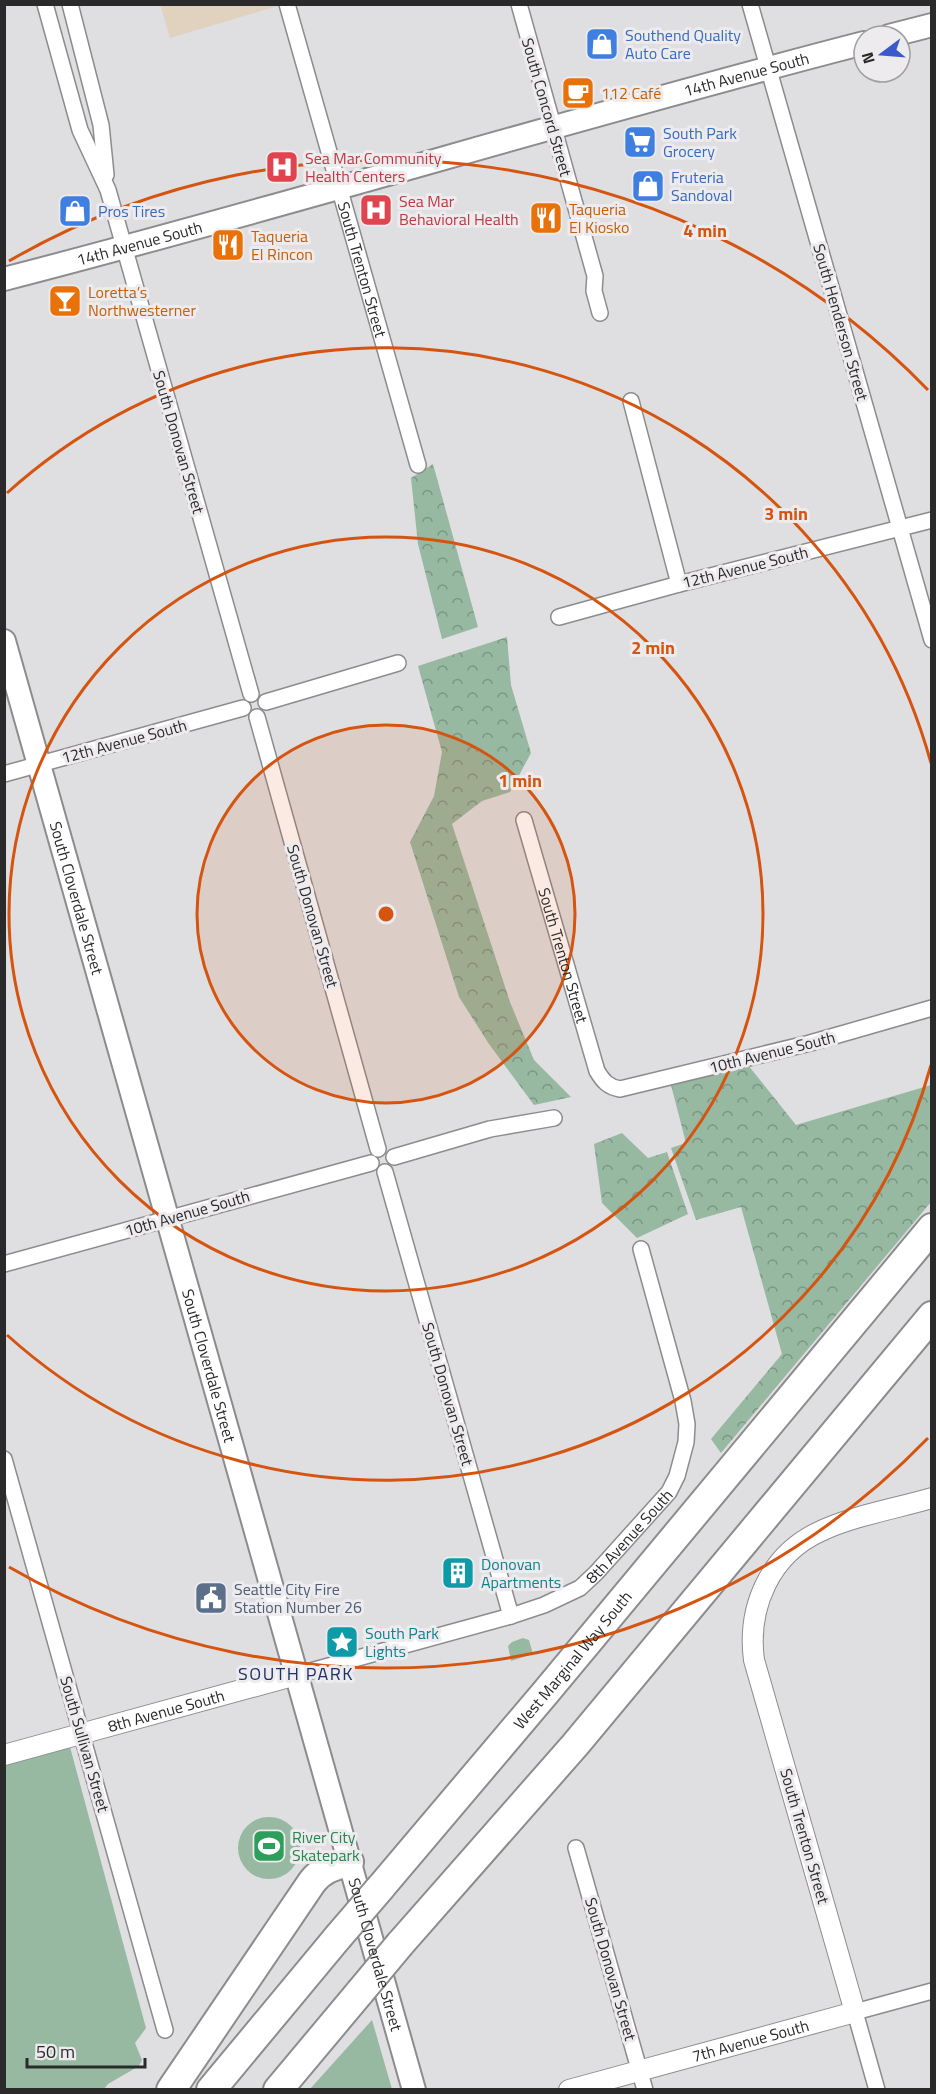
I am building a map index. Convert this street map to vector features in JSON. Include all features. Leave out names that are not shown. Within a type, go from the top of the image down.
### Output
[{"type":"highway","name":"West Marginal Way South","points":[[211,2090],[554,1683],[932,1228]]},
{"type":"highway","points":[[278,2090],[400,1944],[582,1736],[932,1316]]},
{"type":"highway","points":[[171,2090],[318,1874],[327,1868],[349,1862]]},
{"type":"main road","points":[[912,30],[932,25]]},
{"type":"main road","name":"14th Avenue South","points":[[4,279],[852,46]]},
{"type":"main road","name":"South Cloverdale Street","points":[[4,641],[414,2090]]},
{"type":"street","name":"South Donovan Street","points":[[45,4],[80,130],[108,190],[251,694]]},
{"type":"street","name":"South Donovan Street","points":[[70,4],[101,125],[108,190]]},
{"type":"street","name":"South Trenton Street","points":[[287,4],[418,465]]},
{"type":"street","name":"South Concord Street","points":[[519,4],[595,276],[594,291],[600,313]]},
{"type":"street","name":"South Henderson Street","points":[[750,4],[932,640]]},
{"type":"street","points":[[631,401],[679,584]]},
{"type":"street","name":"12th Avenue South","points":[[559,617],[932,520]]},
{"type":"street","points":[[266,702],[398,663]]},
{"type":"street","points":[[251,694],[261,696],[266,702],[264,713],[257,717],[247,715],[243,708],[244,700],[251,694]]},
{"type":"street","name":"12th Avenue South","points":[[4,774],[243,708]]},
{"type":"street","name":"South Donovan Street","points":[[257,717],[378,1149]]},
{"type":"street","name":"South Trenton Street","points":[[524,820],[597,1071],[611,1088]]},
{"type":"street","name":"10th Avenue South","points":[[611,1088],[620,1089],[810,1043],[932,1008]]},
{"type":"street","points":[[394,1157],[490,1129],[554,1118]]},
{"type":"street","points":[[378,1149],[389,1149],[394,1157],[393,1167],[385,1172],[376,1171],[370,1163],[371,1156],[378,1149]]},
{"type":"street","name":"10th Avenue South","points":[[4,1264],[370,1163]]},
{"type":"street","name":"South Donovan Street","points":[[385,1172],[511,1616]]},
{"type":"street","name":"8th Avenue South","points":[[4,1755],[511,1616],[564,1597],[580,1588],[669,1492],[683,1460],[687,1424],[683,1401],[641,1249]]},
{"type":"street","name":"South Sullivan Street","points":[[4,1459],[165,2030]]},
{"type":"street","name":"South Trenton Street","points":[[877,2090],[754,1660],[752,1627],[757,1603],[766,1582],[791,1550],[821,1530],[932,1498]]},
{"type":"street","name":"South Donovan Street","points":[[576,1848],[645,2090]]},
{"type":"street","name":"7th Avenue South","points":[[569,2090],[932,1991]]},
{"type":"shaded area","points":[[160,4],[281,5],[170,38]]},
{"type":"green space","points":[[433,464],[478,627],[442,639],[418,544],[411,478]]},
{"type":"green space","points":[[507,637],[511,685],[531,753],[510,792],[482,801],[452,824],[510,1002],[534,1060],[571,1097],[534,1105],[489,1044],[459,997],[410,842],[434,796],[442,752],[418,666]]},
{"type":"green space","points":[[748,1065],[796,1125],[931,1085],[931,1202],[721,1453],[711,1439],[782,1354],[741,1207],[696,1220],[671,1148],[686,1143],[671,1085]]},
{"type":"green space","points":[[622,1133],[648,1158],[667,1152],[688,1214],[637,1238],[602,1203],[594,1144]]},
{"type":"green space","points":[[523,1638],[529,1640],[533,1654],[511,1661],[508,1646]]},
{"type":"green space","points":[[70,1747],[146,2028],[135,2043],[142,2060],[139,2066],[108,2084],[104,2089],[5,2090],[5,1764]]},
{"type":"green space","name":"River City Skatepark","points":[[263,1817],[275,1817],[291,1826],[298,1836],[300,1848],[298,1860],[291,1870],[275,1879],[263,1879],[252,1874],[243,1865],[238,1854],[238,1842],[243,1831],[252,1822]]},
{"type":"green space","points":[[372,2020],[392,2089],[310,2089]]},
{"type":"place","name":"Southend Quality Auto Care","points":[[602,44]]},
{"type":"place","name":"112 Café","points":[[578,93]]},
{"type":"place","name":"South Park Grocery","points":[[640,142]]},
{"type":"place","name":"Sea Mar Community Health Centers","points":[[282,167]]},
{"type":"place","name":"Fruteria Sandoval","points":[[648,186]]},
{"type":"place","name":"Sea Mar Behavioral Health","points":[[376,210]]},
{"type":"place","name":"Pros Tires","points":[[75,211]]},
{"type":"place","name":"Taqueria El Kiosko","points":[[546,218]]},
{"type":"place","name":"Taqueria El Rincon","points":[[228,245]]},
{"type":"place","name":"Loretta’s Northwesterner","points":[[65,301]]},
{"type":"place","name":"Donovan Apartments","points":[[458,1573]]},
{"type":"place","name":"Seattle City Fire Station Number 26","points":[[211,1598]]},
{"type":"place","name":"South Park Lights","points":[[342,1642]]},
{"type":"place","name":"River City Skatepark","points":[[269,1846]]},
{"type":"district","name":"SOUTH PARK","points":[[296,1673]]}]
